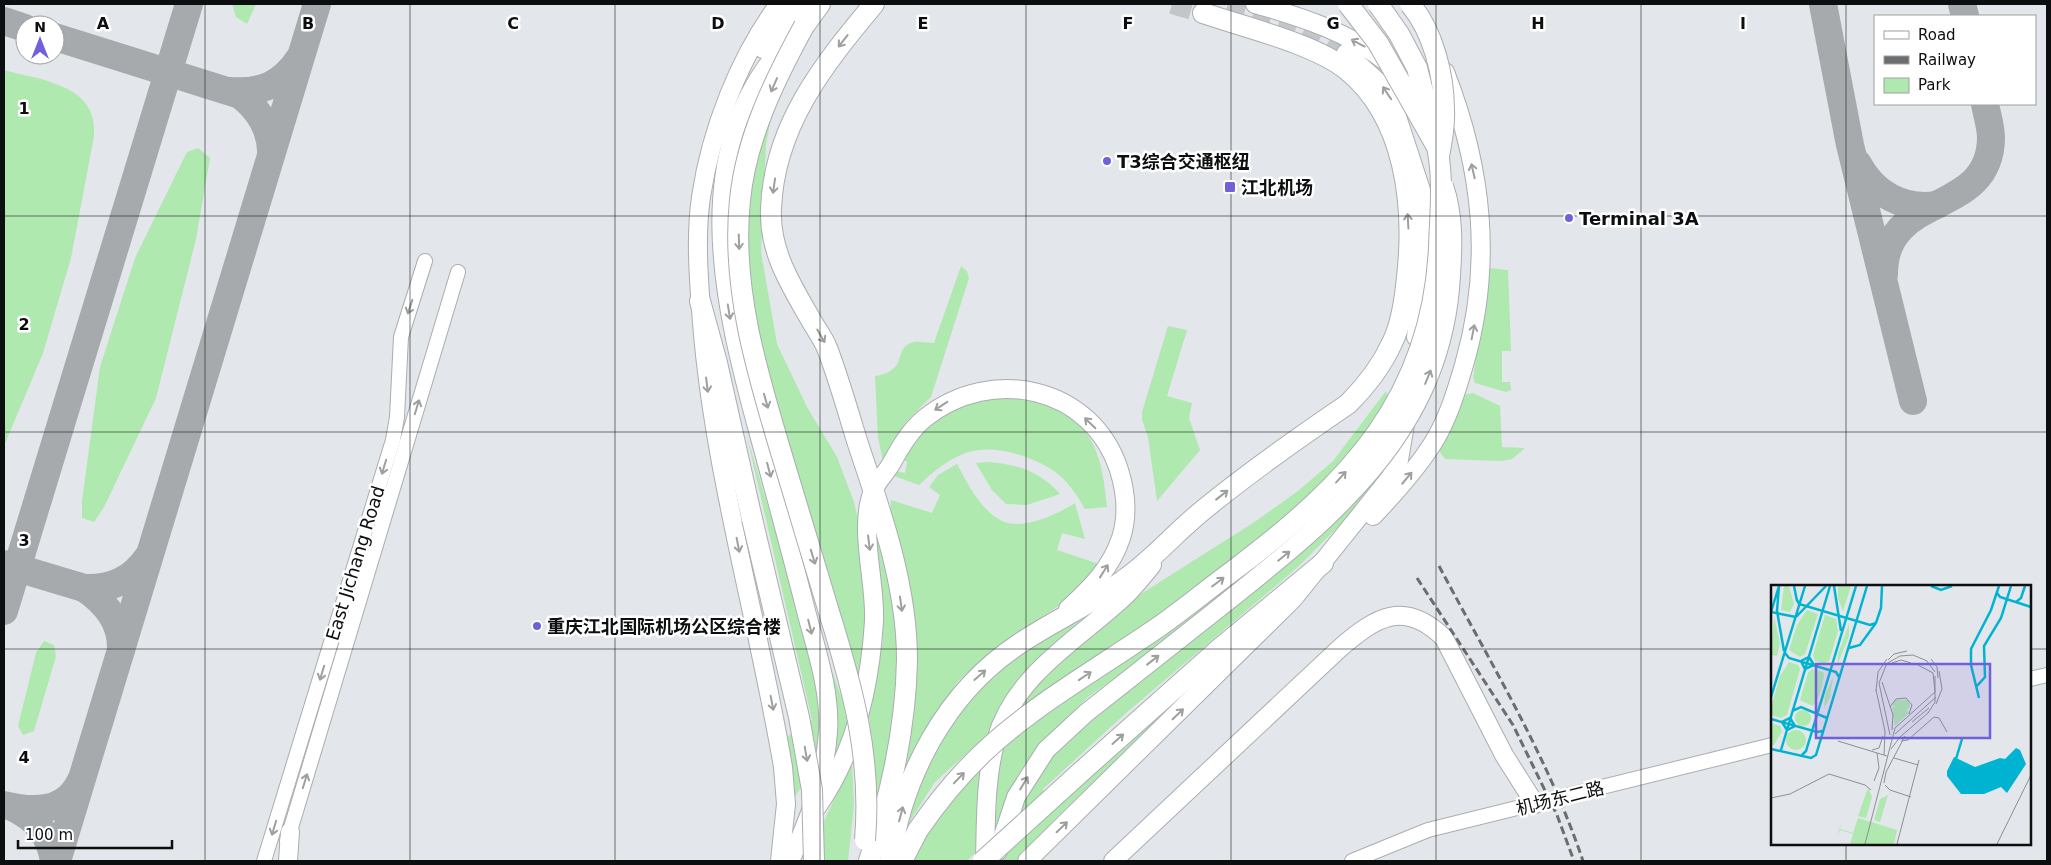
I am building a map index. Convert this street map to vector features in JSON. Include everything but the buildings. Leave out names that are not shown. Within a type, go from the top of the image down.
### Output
[{"type":"highway","points":[[814,4],[765,105],[745,167],[738,224],[740,262],[746,320],[763,392],[852,687],[865,754],[868,809],[863,861]]},
{"type":"highway","points":[[869,861],[882,823],[904,720],[907,657],[901,601],[885,528],[826,345],[788,281],[777,255],[771,228],[771,209],[780,156],[801,103],[820,71],[874,4]]},
{"type":"highway","points":[[1348,4],[1378,43],[1438,153]]},
{"type":"highway","points":[[902,861],[918,830],[937,802],[987,749],[1077,681],[1158,627],[1284,532],[1325,495],[1362,455],[1385,422],[1410,379],[1421,347],[1438,272],[1442,178],[1438,153],[1417,68],[1399,34],[1378,4]]},
{"type":"highway","points":[[1410,4],[1428,36],[1439,69],[1444,108],[1438,153]]},
{"type":"highway","points":[[890,861],[906,794],[937,727],[951,706],[982,673],[1016,645],[1058,618],[1103,594],[1127,586],[1200,512],[1272,456],[1348,404],[1360,392],[1393,342],[1405,301],[1410,255],[1407,189],[1392,133],[1379,106],[1363,85],[1346,69],[1309,49],[1203,13]]},
{"type":"highway","points":[[700,292],[799,717],[812,790],[814,861]]},
{"type":"highway","points":[[984,861],[1218,650],[1323,563]]},
{"type":"main road","points":[[779,4],[751,48],[729,92],[701,196],[698,244],[707,386],[783,767],[786,804],[780,861]]},
{"type":"main road","points":[[700,292],[712,197],[720,155],[745,86],[771,35],[814,4]]},
{"type":"main road","points":[[1255,4],[1326,28],[1373,51],[1401,74],[1437,112],[1453,135],[1468,148]]},
{"type":"main road","points":[[1323,563],[1368,522],[1411,474],[1433,442],[1455,395],[1472,338],[1480,294],[1482,254],[1479,202],[1468,148],[1450,85],[1433,39],[1410,4]]},
{"type":"main road","points":[[804,26],[777,50],[760,73],[747,97],[729,152],[721,222],[723,277],[730,320],[751,406],[792,555],[826,700],[828,731],[822,771],[810,818]]},
{"type":"main road","points":[[1027,861],[1041,853],[1293,600],[1390,478],[1399,460],[1422,286],[1425,240],[1421,190],[1389,92],[1346,53]]},
{"type":"main road","points":[[995,861],[1016,797],[1046,750],[1086,713],[1302,542],[1347,499],[1383,458],[1409,416],[1428,378],[1442,337],[1450,292],[1452,214],[1442,178]]},
{"type":"main road","points":[[1360,392],[1391,365],[1400,345],[1408,322],[1425,240]]},
{"type":"main road","points":[[790,861],[810,818],[829,790],[850,746],[866,691],[874,619],[867,526],[873,489],[903,443],[922,420],[943,404],[970,392],[990,388],[1012,388],[1033,392],[1057,400],[1081,414],[1104,436],[1113,451],[1125,494],[1126,510],[1121,538],[1112,559],[1100,578],[1058,618]]},
{"type":"main road","points":[[984,861],[990,771],[996,740],[1002,722],[1037,671],[1127,586],[1121,538]]},
{"type":"main road","points":[[1113,861],[1340,648],[1364,628],[1383,617],[1420,620],[1434,628],[1444,638],[1504,755],[1535,804]]},
{"type":"main road","points":[[288,861],[290,832]]},
{"type":"street","name":"East Jichang Road","points":[[264,861],[393,440],[397,417],[401,337],[425,261]]},
{"type":"street","name":"East Jichang Road","points":[[281,861],[458,272]]},
{"type":"street","points":[[2031,679],[2047,675]]},
{"type":"street","name":"机场东二路","points":[[1352,861],[1357,857],[1428,830],[1771,745]]},
{"type":"green space","points":[[232,4],[256,4],[247,24],[236,17]]},
{"type":"green space","points":[[4,70],[42,79],[68,89],[78,96],[87,105],[92,116],[94,136],[71,258],[43,353],[4,446]]},
{"type":"green space","points":[[784,82],[771,118],[766,145],[761,252],[777,344],[807,407],[837,457],[854,502],[859,524],[865,592],[865,639],[860,689],[788,451],[754,318],[746,241],[752,168]]},
{"type":"green space","points":[[198,148],[210,158],[196,239],[156,398],[104,507],[94,522],[82,518],[82,501],[100,367],[135,258],[187,152]]},
{"type":"green space","points":[[961,266],[967,271],[969,278],[931,397],[906,422],[883,462],[878,437],[875,376],[893,369],[907,345],[914,342],[934,343]]},
{"type":"green space","points":[[1490,268],[1508,270],[1511,351],[1502,351],[1502,382],[1510,382],[1511,390],[1506,392],[1475,383],[1473,378]]},
{"type":"green space","points":[[1168,326],[1187,330],[1167,396],[1192,403],[1189,418],[1200,450],[1157,501],[1148,437],[1142,420],[1142,412]]},
{"type":"green space","points":[[1386,391],[1399,438],[1397,456],[1355,510],[1299,566],[1126,713],[1043,789],[1050,808],[1228,651],[1055,819],[1017,861],[1000,861],[1011,818],[1049,752],[1247,591],[1241,578],[1150,653],[1088,697],[1039,745],[1018,775],[995,834],[998,769],[1012,716],[1048,669],[1133,599],[1256,521],[1298,491],[1333,461]]},
{"type":"green space","points":[[1473,393],[1500,406],[1502,447],[1525,448],[1512,459],[1502,461],[1445,459],[1437,448],[1463,395]]},
{"type":"green space","points":[[1006,396],[1032,401],[1053,408],[1069,417],[1082,428],[1092,442],[1099,460],[1107,507],[1085,509],[1063,478],[1054,471],[1034,460],[1000,450],[977,450],[959,456],[941,466],[919,485],[894,476],[895,471],[905,473],[907,462],[900,457],[926,425],[960,403]]},
{"type":"green space","points":[[747,437],[793,588],[822,705],[817,763],[794,798],[787,737],[812,720]]},
{"type":"green space","points":[[987,462],[1027,470],[1036,474],[1060,494],[1027,505],[1006,504],[992,490],[976,463]]},
{"type":"green space","points":[[957,464],[970,488],[988,511],[995,517],[1010,524],[1029,523],[1040,520],[1075,503],[1085,539],[1062,533],[1057,550],[1102,565],[1078,593],[998,646],[959,680],[925,730],[904,774],[887,820],[908,727],[890,524],[891,500],[932,513],[940,495],[929,487],[938,475]]},
{"type":"green space","points":[[873,521],[892,598],[897,650],[895,725],[875,809],[875,764],[869,716],[883,641]]},
{"type":"green space","points":[[1098,605],[1045,651],[1025,673],[1005,698],[990,732],[935,782],[903,832],[937,736],[992,671]]},
{"type":"green space","points":[[44,641],[54,645],[56,656],[34,731],[23,735],[18,726],[36,653]]},
{"type":"green space","points":[[829,662],[842,699],[849,731],[827,780],[836,740],[838,712]]},
{"type":"green space","points":[[852,762],[854,805],[848,861],[805,861]]},
{"type":"green space","points":[[984,764],[975,853],[967,861],[912,861],[939,814]]},
{"type":"taxiway","points":[[4,611],[189,4]]},
{"type":"taxiway","points":[[57,861],[317,4]]},
{"type":"taxiway","points":[[1823,4],[1850,145],[1913,401]]},
{"type":"taxiway","points":[[1962,4],[1965,15]]},
{"type":"taxiway","points":[[4,21],[15,25]]},
{"type":"taxiway","points":[[65,40],[240,95],[253,107],[263,121],[269,137],[271,155]]},
{"type":"taxiway","points":[[230,91],[261,89],[270,86],[285,75],[299,59]]},
{"type":"taxiway","points":[[1884,274],[1889,247],[1901,229],[1918,215],[1957,194],[1974,181],[1986,163],[1991,138],[1985,105]]},
{"type":"taxiway","points":[[1858,164],[1872,184],[1891,198],[1913,205],[1937,205]]},
{"type":"taxiway","points":[[4,564],[84,588],[94,588],[120,582],[135,572],[148,557]]},
{"type":"taxiway","points":[[84,588],[106,607],[116,622],[121,640],[121,650]]},
{"type":"taxiway","points":[[4,805],[26,809],[47,808],[57,805],[66,800],[80,782]]},
{"type":"taxiway","points":[[12,807],[28,816],[40,828],[49,843],[54,861]]},
{"type":"tunnel","points":[[1172,4],[1203,13]]},
{"type":"tunnel","points":[[1228,4],[1299,25],[1346,53]]},
{"type":"railway","points":[[1439,566],[1536,747],[1569,822],[1583,861]]},
{"type":"railway","points":[[1417,578],[1513,725],[1557,815],[1574,861]]},
{"type":"place","name":"T3综合交通枢纽","points":[[1107,161]]},
{"type":"place","name":"江北机场","points":[[1230,187]]},
{"type":"place","name":"Terminal 3A","points":[[1569,218]]},
{"type":"place","name":"重庆江北国际机场公区综合楼","points":[[537,626]]}]
